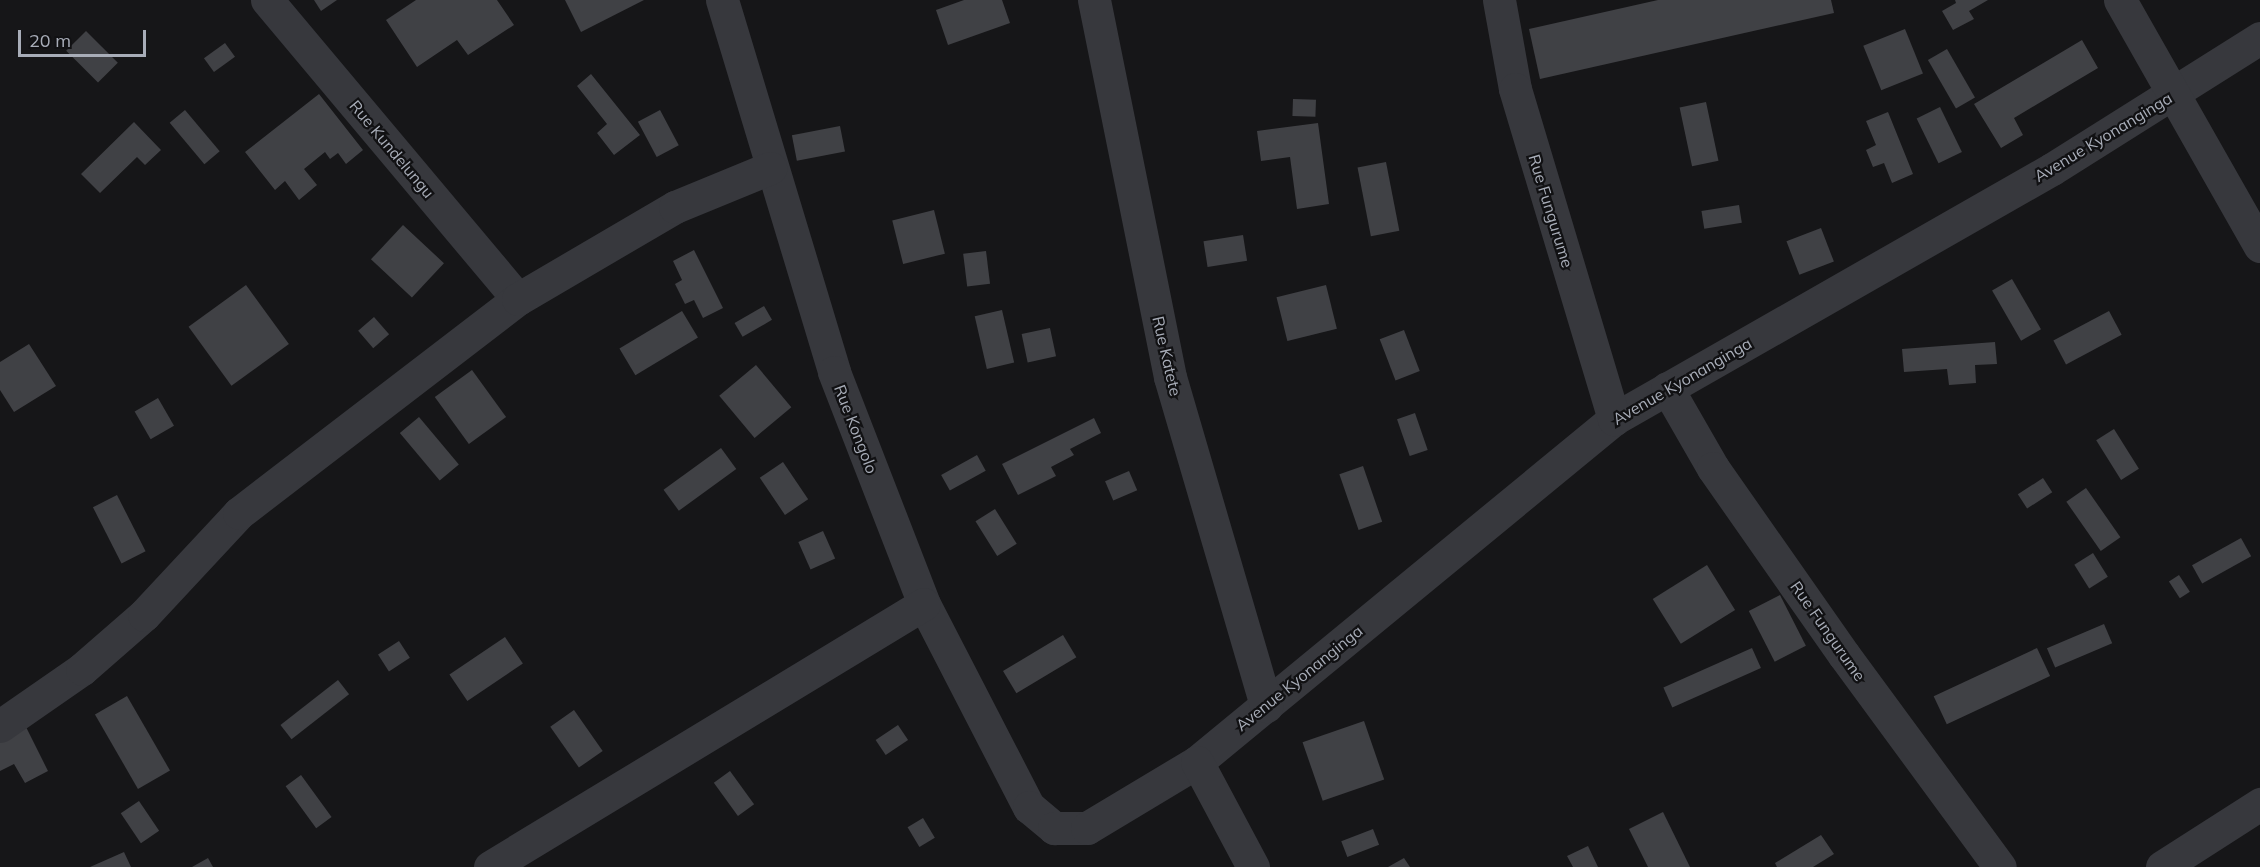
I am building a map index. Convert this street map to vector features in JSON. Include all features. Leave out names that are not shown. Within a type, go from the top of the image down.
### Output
[{"type":"street","name":"Rue Kundelungu","points":[[267,0],[518,298]]},
{"type":"street","name":"Rue Kongolo","points":[[722,0],[770,168],[834,372],[924,604],[1029,807],[1054,828]]},
{"type":"street","name":"Rue Katete","points":[[1094,0],[1170,376],[1266,706]]},
{"type":"street","name":"Rue Fungurume","points":[[1499,0],[1515,89],[1614,419]]},
{"type":"street","points":[[2120,0],[2176,92],[2260,246]]},
{"type":"street","name":"Avenue Kyonanginga","points":[[1054,828],[1087,828],[1197,762],[1614,419],[2052,169],[2260,38]]},
{"type":"street","points":[[0,726],[82,669],[144,615],[239,513],[518,298],[675,207],[770,168]]},
{"type":"street","name":"Rue Fungurume","points":[[1667,388],[1720,477],[1844,656],[2000,867]]},
{"type":"street","points":[[490,867],[846,648],[924,604]]},
{"type":"street","points":[[1197,762],[1253,867]]},
{"type":"street","points":[[2162,867],[2260,804]]},
{"type":"building","points":[[314,0],[337,0],[321,11]]},
{"type":"building","points":[[416,0],[497,0],[514,25],[468,55],[457,40],[417,67],[386,20]]},
{"type":"building","points":[[565,0],[644,0],[581,32]]},
{"type":"building","points":[[964,0],[1002,0],[1010,23],[948,45],[936,10]]},
{"type":"building","points":[[1658,0],[1831,0],[1834,13],[1540,79],[1529,29]]},
{"type":"building","points":[[1955,0],[1988,0],[1969,11],[1974,19],[1953,30],[1942,11],[1956,3]]},
{"type":"building","points":[[1905,29],[1923,74],[1881,90],[1863,46]]},
{"type":"building","points":[[86,31],[118,63],[98,83],[66,51]]},
{"type":"building","points":[[2082,40],[2098,68],[2014,118],[2023,135],[2001,148],[1974,104]]},
{"type":"building","points":[[225,43],[235,57],[214,72],[204,58]]},
{"type":"building","points":[[1947,49],[1975,97],[1956,108],[1928,60]]},
{"type":"building","points":[[591,74],[640,135],[614,155],[597,133],[607,124],[577,86]]},
{"type":"building","points":[[319,94],[363,150],[346,164],[338,153],[330,159],[325,152],[304,169],[317,185],[299,200],[285,181],[275,190],[245,152]]},
{"type":"building","points":[[1293,99],[1316,100],[1315,117],[1292,116]]},
{"type":"building","points":[[1706,102],[1718,161],[1692,166],[1680,108]]},
{"type":"building","points":[[1940,107],[1962,152],[1939,163],[1917,118]]},
{"type":"building","points":[[185,110],[220,151],[204,164],[170,123]]},
{"type":"building","points":[[660,110],[679,145],[657,157],[638,122]]},
{"type":"building","points":[[1888,112],[1913,174],[1892,183],[1884,163],[1873,167],[1866,150],[1876,145],[1866,121]]},
{"type":"building","points":[[134,122],[161,150],[145,165],[137,157],[100,193],[81,174]]},
{"type":"building","points":[[1318,123],[1329,204],[1297,209],[1290,157],[1261,161],[1257,131]]},
{"type":"building","points":[[840,126],[845,152],[797,161],[792,135]]},
{"type":"building","points":[[1386,162],[1399,231],[1371,236],[1358,168]]},
{"type":"building","points":[[1739,205],[1742,223],[1704,229],[1701,211]]},
{"type":"building","points":[[934,210],[945,254],[903,264],[892,220]]},
{"type":"building","points":[[403,225],[444,263],[412,298],[371,259]]},
{"type":"building","points":[[1821,228],[1834,262],[1799,275],[1786,241]]},
{"type":"building","points":[[1243,235],[1247,261],[1208,267],[1203,241]]},
{"type":"building","points":[[694,250],[723,308],[703,318],[694,300],[685,304],[675,284],[682,280],[673,261]]},
{"type":"building","points":[[986,251],[990,284],[967,287],[963,254]]},
{"type":"building","points":[[2012,279],[2041,329],[2021,341],[1992,290]]},
{"type":"building","points":[[246,285],[289,344],[231,386],[189,327]]},
{"type":"building","points":[[1326,285],[1337,329],[1287,341],[1277,297]]},
{"type":"building","points":[[764,306],[772,320],[743,337],[735,323]]},
{"type":"building","points":[[1002,310],[1014,363],[987,369],[975,316]]},
{"type":"building","points":[[682,311],[698,338],[635,375],[619,349]]},
{"type":"building","points":[[2109,311],[2122,335],[2066,364],[2053,341]]},
{"type":"building","points":[[374,317],[389,334],[373,348],[358,331]]},
{"type":"building","points":[[1050,328],[1056,356],[1028,362],[1022,334]]},
{"type":"building","points":[[1404,330],[1420,371],[1395,380],[1380,339]]},
{"type":"building","points":[[1995,342],[1997,364],[1975,365],[1976,383],[1949,385],[1947,369],[1904,372],[1902,349]]},
{"type":"building","points":[[29,344],[56,386],[14,412],[0,390],[0,362]]},
{"type":"building","points":[[756,365],[791,407],[755,438],[719,396]]},
{"type":"building","points":[[472,370],[506,417],[469,444],[435,397]]},
{"type":"building","points":[[158,398],[174,426],[151,439],[135,412]]},
{"type":"building","points":[[1415,413],[1428,450],[1410,456],[1397,419]]},
{"type":"building","points":[[419,417],[459,464],[440,481],[400,433]]},
{"type":"building","points":[[1094,418],[1101,433],[1070,449],[1074,455],[1051,467],[1056,476],[1018,495],[1002,464]]},
{"type":"building","points":[[2114,429],[2139,469],[2121,480],[2096,440]]},
{"type":"building","points":[[721,448],[736,469],[679,511],[664,490]]},
{"type":"building","points":[[977,455],[986,471],[950,491],[941,475]]},
{"type":"building","points":[[783,462],[808,499],[785,515],[760,478]]},
{"type":"building","points":[[1363,466],[1382,522],[1359,530],[1339,474]]},
{"type":"building","points":[[1129,471],[1137,490],[1113,500],[1105,481]]},
{"type":"building","points":[[2043,478],[2052,492],[2027,509],[2018,494]]},
{"type":"building","points":[[2086,488],[2120,537],[2101,551],[2066,502]]},
{"type":"building","points":[[117,495],[146,551],[122,563],[93,507]]},
{"type":"building","points":[[995,509],[1017,544],[997,556],[975,521]]},
{"type":"building","points":[[823,531],[835,558],[811,569],[798,542]]},
{"type":"building","points":[[2241,538],[2251,556],[2202,584],[2192,565]]},
{"type":"building","points":[[2093,553],[2108,577],[2089,588],[2074,565]]},
{"type":"building","points":[[1707,565],[1735,610],[1681,644],[1653,599]]},
{"type":"building","points":[[2179,575],[2190,592],[2180,598],[2169,582]]},
{"type":"building","points":[[1780,595],[1806,646],[1775,662],[1749,611]]},
{"type":"building","points":[[2104,624],[2112,643],[2055,668],[2047,648]]},
{"type":"building","points":[[1063,635],[1076,657],[1016,693],[1003,671]]},
{"type":"building","points":[[505,637],[523,664],[467,701],[449,674]]},
{"type":"building","points":[[399,641],[410,658],[389,671],[378,655]]},
{"type":"building","points":[[1752,648],[1761,668],[1672,708],[1663,687]]},
{"type":"building","points":[[2037,648],[2050,676],[1947,724],[1934,696]]},
{"type":"building","points":[[338,680],[349,694],[292,739],[280,725]]},
{"type":"building","points":[[127,696],[170,770],[138,789],[95,714]]},
{"type":"building","points":[[574,710],[603,751],[579,768],[550,727]]},
{"type":"building","points":[[1364,721],[1384,780],[1323,801],[1303,742]]},
{"type":"building","points":[[898,725],[908,740],[886,755],[876,740]]},
{"type":"building","points":[[26,727],[48,771],[25,783],[14,764],[0,771],[0,740]]},
{"type":"building","points":[[730,771],[754,804],[738,816],[714,783]]},
{"type":"building","points":[[301,775],[332,817],[316,828],[286,786]]},
{"type":"building","points":[[139,801],[159,831],[141,843],[121,813]]},
{"type":"building","points":[[1663,812],[1690,867],[1648,867],[1629,829]]},
{"type":"building","points":[[923,818],[935,838],[919,847],[908,827]]},
{"type":"building","points":[[1373,829],[1379,845],[1347,857],[1341,841]]},
{"type":"building","points":[[1821,835],[1834,854],[1813,867],[1777,867],[1775,863]]},
{"type":"building","points":[[1588,846],[1598,867],[1573,867],[1567,856]]},
{"type":"building","points":[[124,852],[131,867],[90,867]]},
{"type":"building","points":[[208,858],[213,867],[192,867]]},
{"type":"building","points":[[1404,858],[1410,867],[1388,867]]}]
